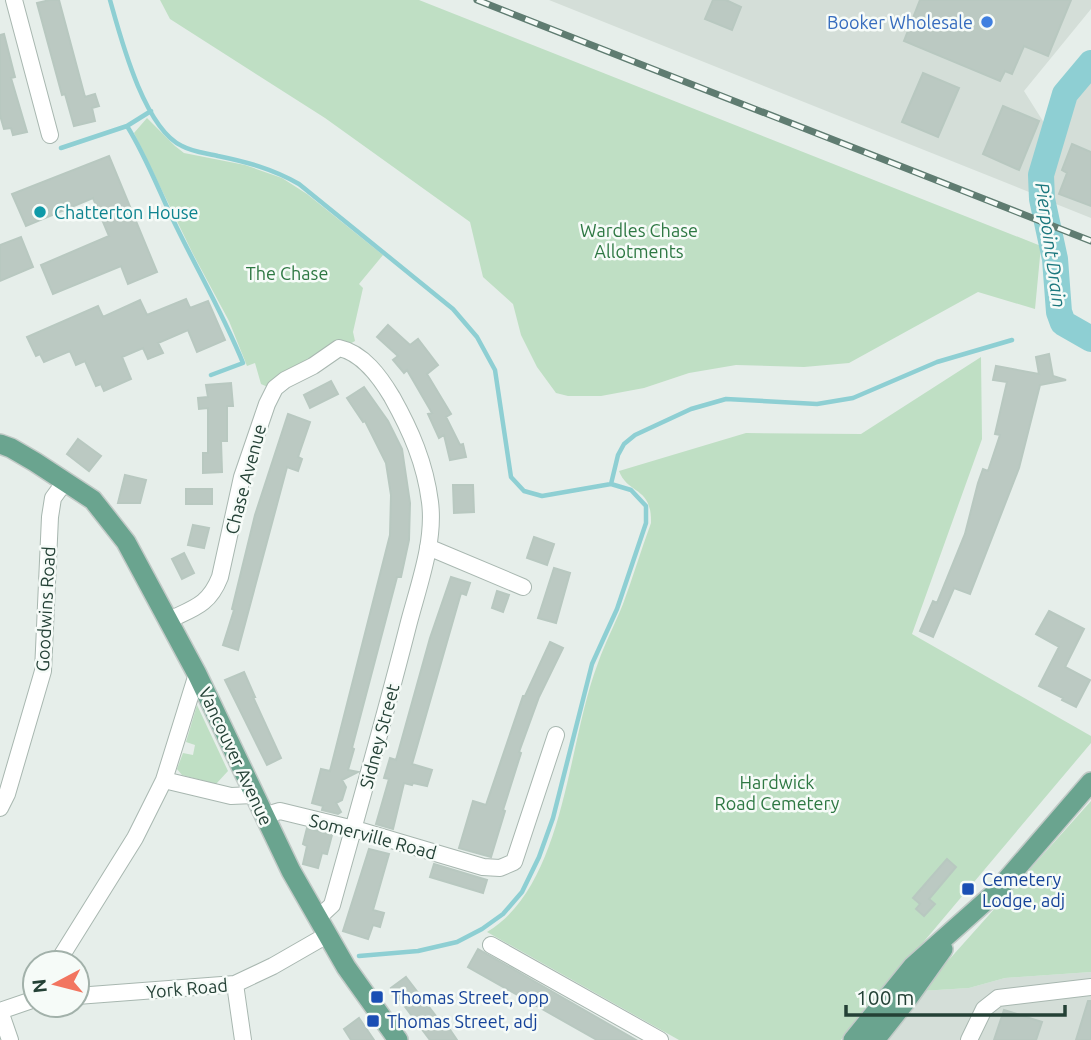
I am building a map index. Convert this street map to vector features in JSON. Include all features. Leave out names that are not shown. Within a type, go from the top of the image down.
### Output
[{"type":"main road","points":[[0,444],[20,453],[64,483]]},
{"type":"main road","name":"Vancouver Avenue","points":[[64,483],[93,500],[126,542],[197,674],[263,816],[322,926],[346,967],[398,1040]]},
{"type":"main road","points":[[853,1040],[879,1034],[913,966],[997,891],[1091,782]]},
{"type":"street","points":[[14,0],[50,135]]},
{"type":"street","name":"Sidney Street","points":[[322,926],[332,905],[390,696],[428,547],[430,504],[420,454],[387,389],[353,351],[339,348]]},
{"type":"street","name":"Chase Avenue","points":[[169,620],[205,603],[215,591],[242,477],[275,388],[339,348]]},
{"type":"street","name":"Goodwins Road","points":[[0,808],[8,794],[43,671],[50,517],[53,498],[64,483]]},
{"type":"street","points":[[428,547],[523,587]]},
{"type":"street","points":[[66,949],[135,838],[164,780],[197,674]]},
{"type":"street","name":"Somerville Road","points":[[263,816],[280,811],[483,867],[500,868],[514,862],[556,735]]},
{"type":"street","points":[[164,780],[231,796],[253,795]]},
{"type":"street","name":"York Road","points":[[91,995],[235,984],[273,966],[322,926]]},
{"type":"street","points":[[491,944],[660,1040]]},
{"type":"street","points":[[235,984],[243,1040]]},
{"type":"street","points":[[969,1040],[984,1009],[998,998],[1091,986]]},
{"type":"street","points":[[10,1040],[0,1011],[21,1004]]},
{"type":"shaded area","points":[[549,0],[1091,0],[1091,9],[1024,91],[1046,126],[1029,192]]},
{"type":"shaded area","points":[[1091,78],[1091,218],[1046,200],[1046,182],[1060,123],[1070,103]]},
{"type":"shaded area","points":[[1091,972],[1091,1040],[886,1040],[921,991],[969,988],[1005,978]]},
{"type":"green space","name":"Wardles Chase Allotments","points":[[160,0],[419,0],[1041,246],[1035,309],[978,292],[849,363],[804,367],[736,365],[689,373],[644,388],[601,396],[568,396],[556,393],[537,367],[521,335],[513,304],[483,277],[470,222],[325,118],[170,19]]},
{"type":"green space","name":"The Chase","points":[[147,118],[184,153],[245,165],[282,178],[307,194],[383,255],[359,284],[363,288],[353,332],[355,341],[270,388],[261,384],[255,363],[247,366],[229,321],[134,133]]},
{"type":"green space","name":"Hardwick Road Cemetery","points":[[981,357],[982,439],[912,634],[1091,736],[1091,743],[841,1040],[679,1040],[487,932],[513,910],[533,881],[549,847],[588,696],[651,523],[648,503],[623,479],[619,471],[746,433],[861,434]]},
{"type":"green space","points":[[197,705],[228,771],[216,784],[182,775],[177,769],[183,753],[193,755],[195,745],[186,742]]},
{"type":"green space","points":[[1091,801],[1091,972],[1005,978],[969,988],[921,991]]},
{"type":"building","points":[[59,0],[85,97],[95,94],[99,106],[92,108],[95,121],[74,126],[65,94],[62,95],[37,3]]},
{"type":"building","points":[[713,0],[726,0],[741,7],[732,30],[705,19]]},
{"type":"building","name":"Booker Wholesale","points":[[920,0],[1071,0],[1048,56],[1024,46],[1012,74],[1005,71],[1000,81],[904,41]]},
{"type":"building","points":[[4,34],[15,77],[11,78],[27,132],[13,135],[11,128],[4,129],[0,115],[0,35]]},
{"type":"building","points":[[923,73],[959,88],[938,137],[902,122]]},
{"type":"building","points":[[1003,106],[1039,121],[1019,170],[983,154]]},
{"type":"building","points":[[1072,144],[1091,152],[1091,206],[1059,194],[1067,173],[1062,170]]},
{"type":"building","name":"Chatterton House","points":[[109,156],[157,272],[128,284],[121,266],[53,294],[41,265],[109,236],[93,198],[26,226],[12,194]]},
{"type":"building","name":"Chatterton House","points":[[21,237],[33,267],[0,281],[0,245]]},
{"type":"building","points":[[186,299],[190,308],[208,301],[225,340],[197,352],[188,330],[158,343],[163,353],[148,359],[143,348],[122,357],[131,379],[104,391],[101,384],[96,386],[85,361],[76,365],[70,351],[44,362],[40,354],[36,356],[27,337],[98,306],[103,317],[140,300],[147,315]]},
{"type":"building","points":[[388,325],[410,345],[418,339],[438,365],[427,374],[451,414],[446,417],[460,445],[463,444],[466,457],[450,460],[444,435],[439,438],[428,414],[432,413],[407,370],[404,373],[393,360],[398,356],[377,337]]},
{"type":"building","points":[[1049,354],[1053,376],[1066,380],[1040,385],[1019,468],[970,594],[954,588],[933,637],[920,631],[933,601],[937,603],[965,534],[983,469],[988,471],[1000,435],[995,434],[1007,382],[993,380],[996,366],[1039,374],[1036,357]]},
{"type":"building","points":[[331,381],[338,394],[310,408],[304,395]]},
{"type":"building","points":[[231,383],[233,406],[227,406],[227,441],[221,441],[222,472],[203,473],[203,453],[208,453],[208,408],[199,409],[198,398],[208,397],[206,385]]},
{"type":"building","points":[[364,387],[388,421],[402,449],[410,503],[409,540],[352,748],[354,749],[348,770],[358,772],[342,780],[346,787],[342,800],[336,803],[341,812],[338,814],[322,810],[323,806],[312,803],[321,769],[330,771],[390,535],[391,495],[386,463],[365,421],[363,422],[347,398]]},
{"type":"building","points":[[288,414],[310,422],[298,457],[302,459],[298,471],[287,467],[238,650],[223,645],[234,610],[232,609],[255,515]]},
{"type":"building","points":[[78,439],[101,456],[89,471],[67,454]]},
{"type":"building","points":[[125,475],[146,480],[140,503],[118,503]]},
{"type":"building","points":[[453,485],[473,485],[474,512],[454,513]]},
{"type":"building","points":[[186,489],[212,489],[212,504],[186,504]]},
{"type":"building","points":[[193,525],[209,528],[204,548],[188,545]]},
{"type":"building","points":[[534,537],[554,544],[547,565],[527,558]]},
{"type":"building","points":[[184,553],[194,573],[182,579],[172,559]]},
{"type":"building","points":[[554,568],[570,573],[556,623],[538,618]]},
{"type":"building","points":[[451,577],[470,583],[466,595],[461,593],[412,764],[432,770],[427,786],[404,783],[393,829],[376,824],[389,779],[384,778],[390,758],[396,760],[430,638]]},
{"type":"building","points":[[497,591],[509,595],[503,612],[492,608]]},
{"type":"building","points":[[1049,611],[1084,629],[1065,667],[1090,680],[1076,707],[1039,686],[1059,647],[1036,634]]},
{"type":"building","points":[[550,642],[563,648],[539,697],[519,752],[521,753],[491,857],[459,848],[473,801],[486,805],[523,696]]},
{"type":"building","points":[[244,672],[281,758],[267,765],[225,680]]},
{"type":"building","points":[[307,828],[332,835],[327,854],[322,853],[318,868],[303,864],[307,846],[303,844]]},
{"type":"building","points":[[369,849],[389,854],[373,910],[384,913],[380,927],[373,925],[368,939],[343,931]]},
{"type":"building","points":[[947,859],[956,867],[929,899],[935,904],[924,916],[916,909],[920,904],[913,898]]},
{"type":"building","points":[[434,864],[487,880],[483,893],[430,877]]},
{"type":"building","points":[[478,949],[636,1040],[597,1040],[468,967]]},
{"type":"building","points":[[406,977],[439,1020],[442,1018],[457,1040],[430,1040],[391,988]]},
{"type":"building","points":[[1088,1001],[1091,1001],[1091,1040],[1076,1040]]},
{"type":"building","points":[[1004,1010],[1042,1022],[1036,1040],[994,1040]]},
{"type":"building","points":[[359,1018],[374,1040],[351,1040],[344,1029]]},
{"type":"waterway","points":[[110,0],[136,81],[156,121],[168,136],[191,150],[260,167],[299,184],[453,309],[477,337],[495,370],[511,477],[524,491],[542,496],[611,484],[618,455],[624,444],[635,435],[691,409],[726,399],[817,404],[853,398],[937,362],[1012,340]]},
{"type":"waterway","name":"Pierpoint Drain","points":[[1091,63],[1065,94],[1041,175],[1042,199],[1055,259],[1059,312],[1063,323],[1091,339]]},
{"type":"waterway","points":[[61,148],[127,126],[151,111]]},
{"type":"waterway","points":[[127,126],[243,363],[211,375]]},
{"type":"waterway","points":[[359,956],[418,951],[457,942],[503,914],[522,892],[539,857],[553,818],[592,664],[617,609],[646,523],[646,506],[631,490],[611,484]]},
{"type":"railway","points":[[477,0],[1091,241]]},
{"type":"place","name":"Booker Wholesale","points":[[987,22]]},
{"type":"place","name":"Chatterton House","points":[[40,212]]},
{"type":"place","name":"Cemetery Lodge, adj","points":[[968,889]]},
{"type":"place","name":"Thomas Street, opp","points":[[377,997]]},
{"type":"place","name":"Thomas Street, adj","points":[[373,1021]]}]
